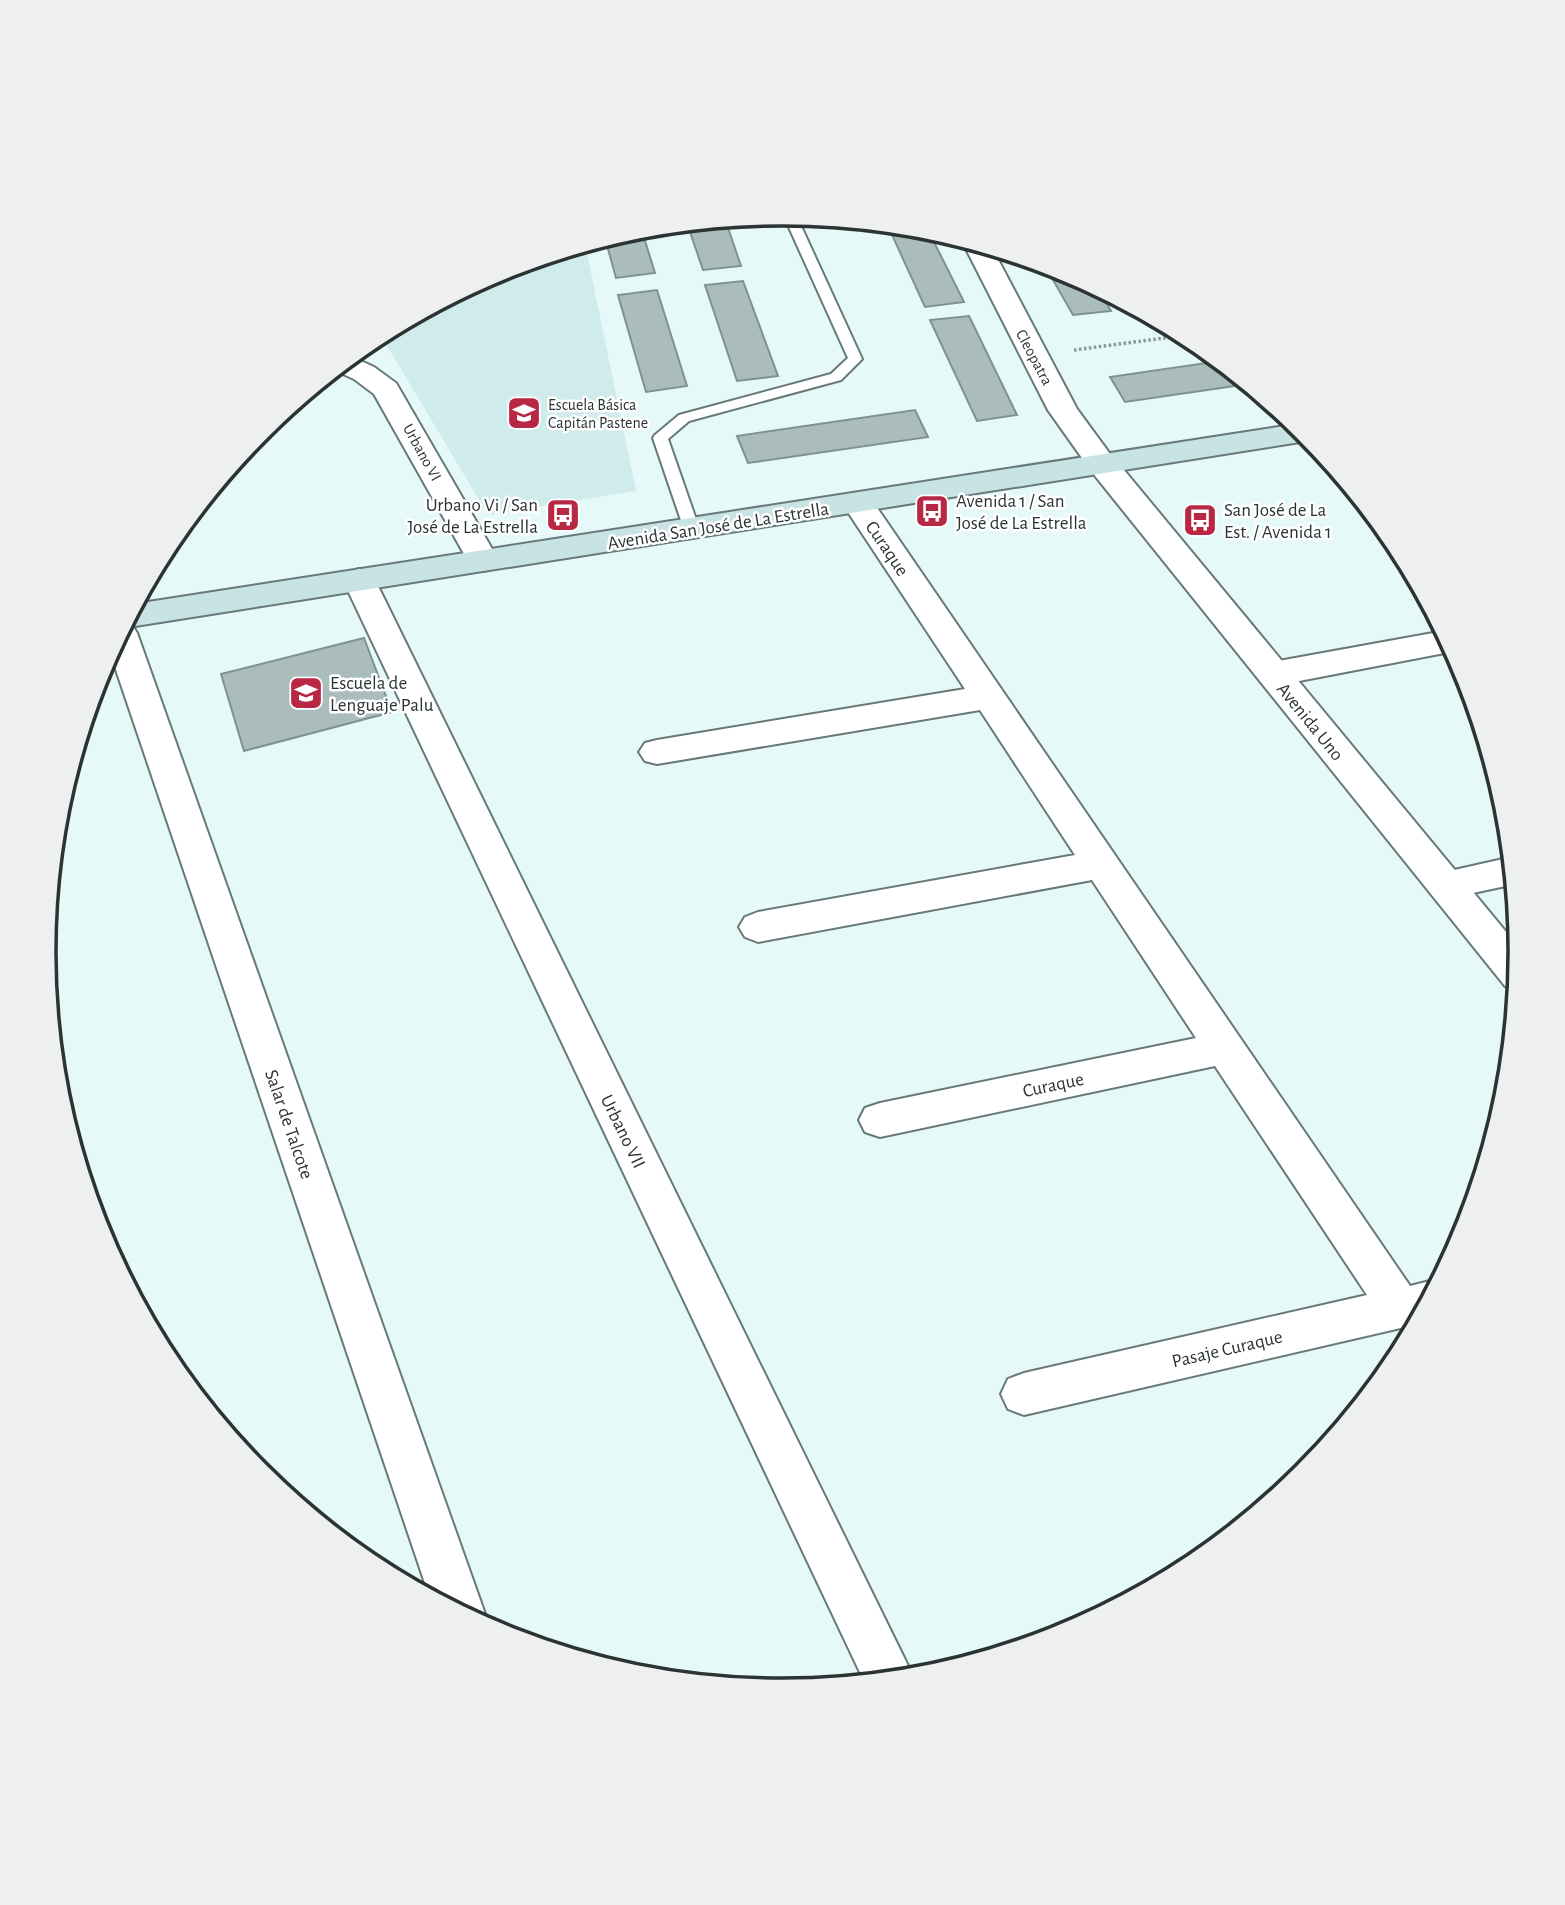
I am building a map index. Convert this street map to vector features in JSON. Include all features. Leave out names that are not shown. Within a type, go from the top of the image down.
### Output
[{"type":"main road","name":"Avenida San José de La Estrella","points":[[140,613],[1103,466],[1291,435]]},
{"type":"street","name":"Cleopatra","points":[[982,254],[1063,410],[1103,466]]},
{"type":"street","name":"Urbano VI","points":[[352,367],[386,390],[483,561]]},
{"type":"street","name":"Avenida Uno","points":[[1103,466],[1509,962]]},
{"type":"street","name":"Curaque","points":[[858,503],[1225,1048],[1415,1304]]},
{"type":"street","name":"Urbano VII","points":[[359,580],[885,1672]]},
{"type":"street","points":[[1273,674],[1440,643]]},
{"type":"street","name":"Salar de Talcote","points":[[124,645],[456,1601]]},
{"type":"street","points":[[657,752],[988,697]]},
{"type":"street","points":[[758,927],[1101,864]]},
{"type":"street","points":[[1445,885],[1504,873]]},
{"type":"street","name":"Curaque","points":[[880,1120],[1225,1048]]},
{"type":"street","name":"Pasaje Curaque","points":[[1024,1394],[1415,1304]]},
{"type":"lane","points":[[691,528],[660,438],[684,418],[836,377],[855,359],[795,227]]},
{"type":"path","points":[[1035,356],[1169,337]]},
{"type":"shaded area","name":"Escuela Básica Capitán Pastene","points":[[587,253],[636,491],[488,515],[386,344],[419,323],[504,281]]},
{"type":"building","points":[[728,229],[741,266],[703,270],[690,232]]},
{"type":"building","points":[[892,235],[934,242],[964,302],[925,307]]},
{"type":"building","points":[[645,239],[655,273],[616,278],[608,248]]},
{"type":"building","points":[[1052,278],[1106,302],[1111,311],[1073,315]]},
{"type":"building","points":[[743,281],[778,376],[737,381],[705,285]]},
{"type":"building","points":[[657,290],[687,386],[646,392],[618,295]]},
{"type":"building","points":[[969,316],[1017,415],[977,421],[930,320]]},
{"type":"building","points":[[1207,363],[1237,386],[1125,402],[1110,377]]},
{"type":"building","points":[[915,410],[928,437],[748,463],[737,436]]},
{"type":"building","name":"Escuela de Lenguaje Palu","points":[[364,638],[392,712],[244,751],[221,674]]},
{"type":"place","name":"Escuela Básica Capitán Pastene","points":[[524,413]]},
{"type":"place","name":"Avenida 1 / San José de La Estrella","points":[[932,511]]},
{"type":"place","name":"Urbano Vi / San José de La Estrella","points":[[563,515]]},
{"type":"place","name":"San José de La Est. / Avenida 1","points":[[1200,520]]},
{"type":"place","name":"Escuela de Lenguaje Palu","points":[[306,693]]}]
